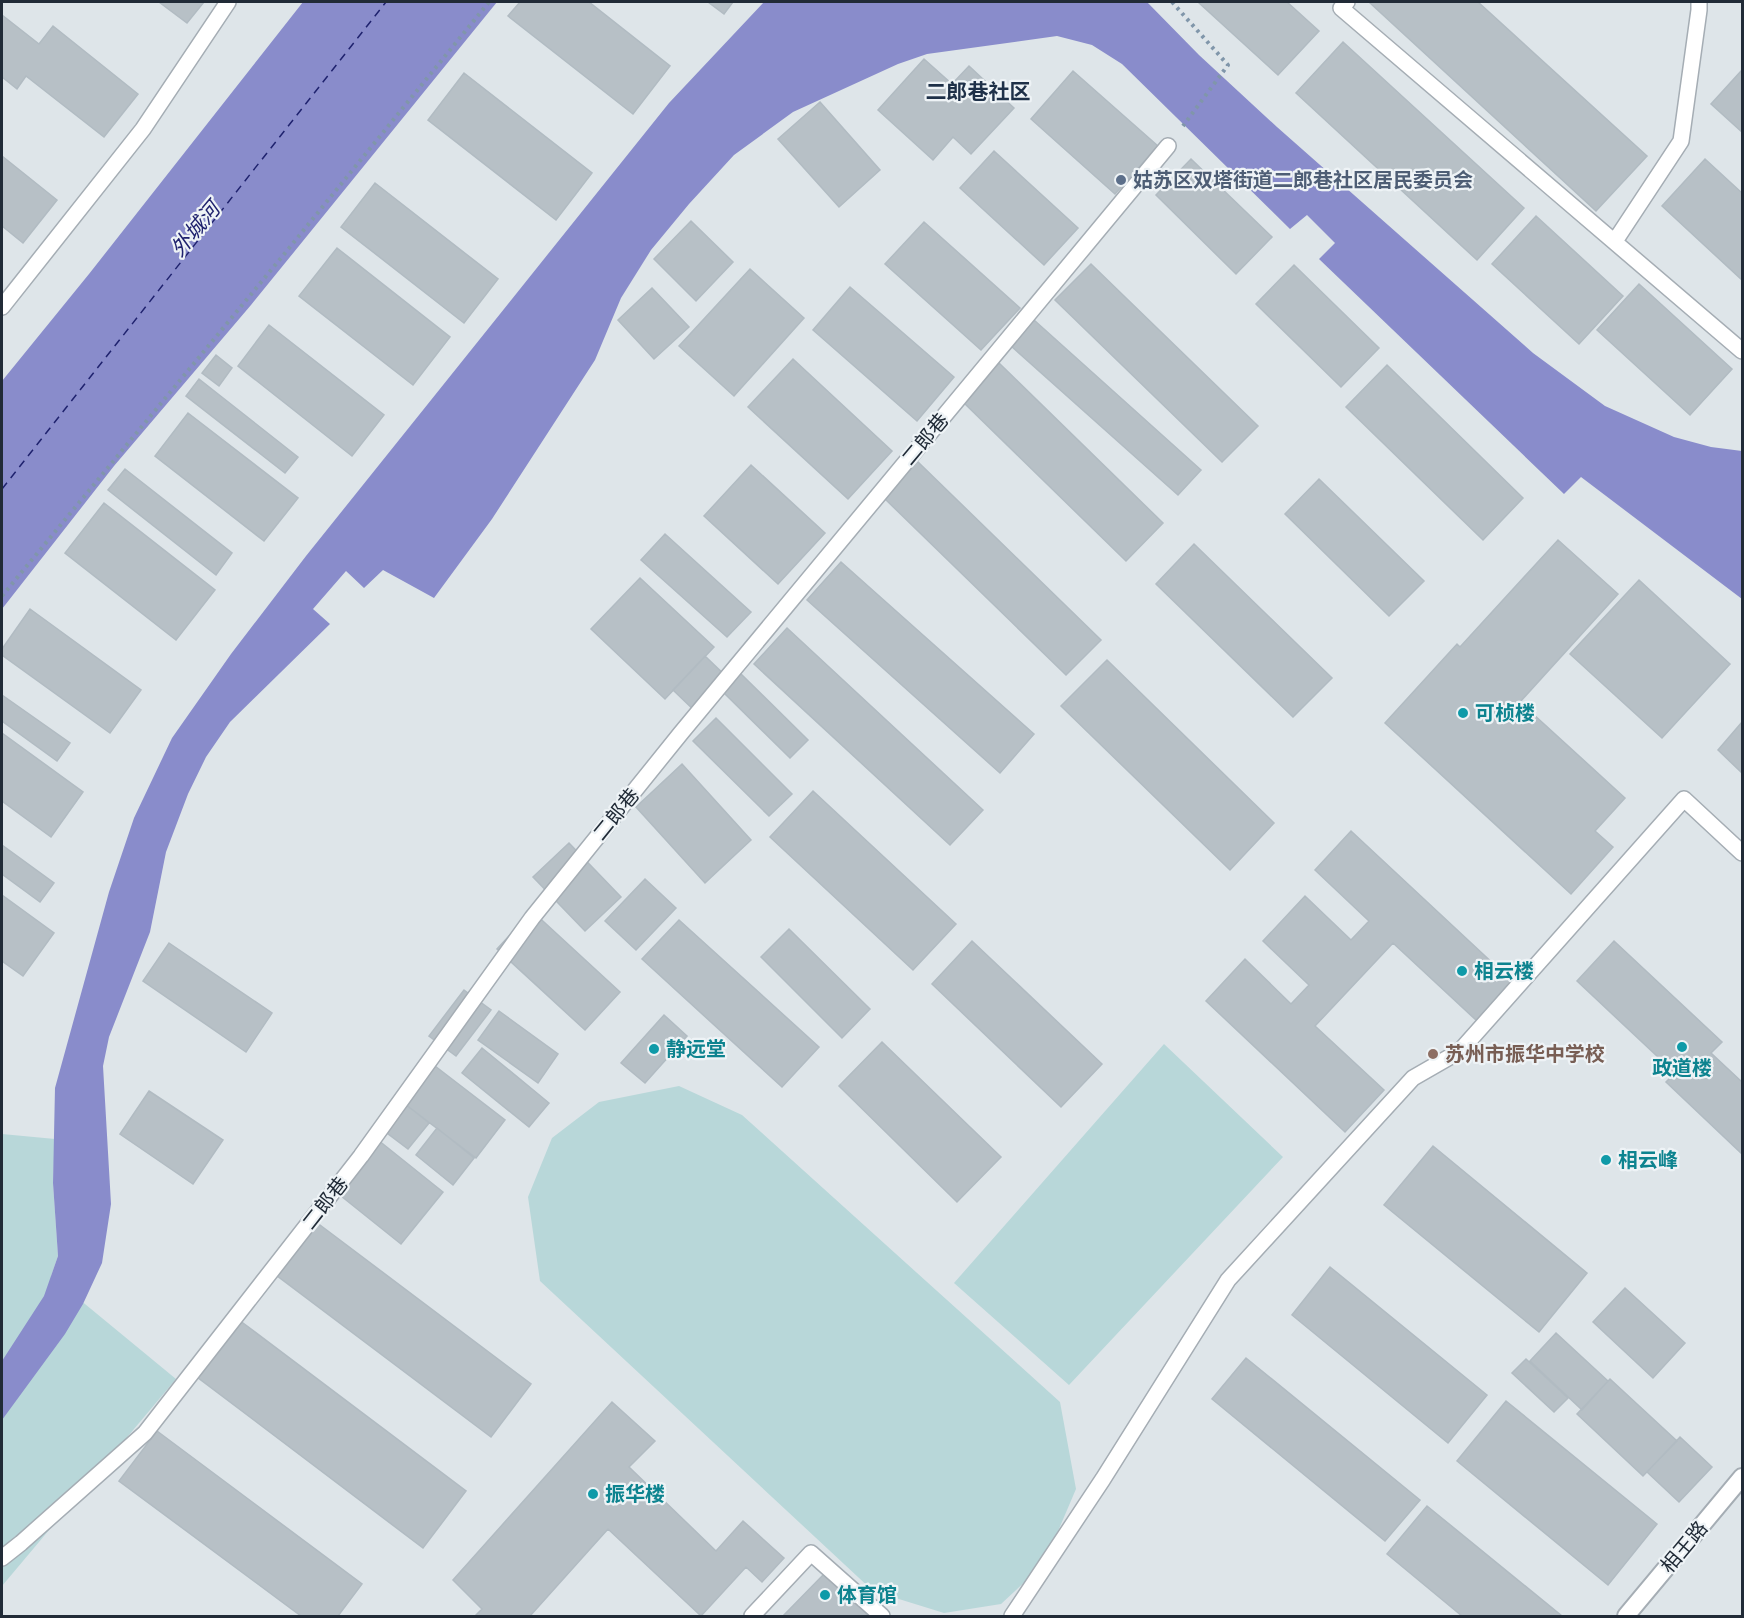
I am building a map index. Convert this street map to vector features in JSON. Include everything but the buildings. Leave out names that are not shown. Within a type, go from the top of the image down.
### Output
[{"type":"street","name":"相王路","points":[[1626,1617],[1743,1477]]},
{"type":"lane","points":[[2,307],[143,129],[228,2]]},
{"type":"lane","points":[[1347,2],[1341,8],[1743,351]]},
{"type":"lane","points":[[1615,241],[1681,141],[1699,2]]},
{"type":"lane","name":"二郎巷","points":[[2,1558],[146,1433],[361,1156],[532,918],[696,715],[1168,146]]},
{"type":"lane","points":[[1012,1617],[1103,1479],[1228,1280],[1413,1078],[1460,1051],[1684,799],[1743,853]]},
{"type":"lane","points":[[752,1617],[811,1553],[882,1617]]},
{"type":"path","points":[[2,596],[489,2]]},
{"type":"path","points":[[1168,146],[1228,65],[1172,2]]},
{"type":"shaded area","points":[[1164,1044],[1283,1157],[1069,1385],[954,1283]]},
{"type":"shaded area","points":[[679,1086],[742,1115],[1060,1402],[1076,1489],[1044,1564],[1001,1604],[944,1613],[873,1591],[540,1281],[528,1197],[552,1138],[599,1102]]},
{"type":"shaded area","points":[[2,1134],[55,1139],[53,1183],[58,1256],[51,1276],[176,1379],[2,1586]]},
{"type":"water","name":"外城河","points":[[303,2],[497,2],[251,305],[114,466],[2,609],[2,381]]},
{"type":"water","points":[[764,2],[1147,2],[1199,55],[1277,127],[1533,353],[1605,406],[1674,437],[1711,447],[1742,451],[1742,599],[1581,477],[1564,494],[1319,259],[1335,243],[1307,215],[1290,229],[1122,64],[1092,45],[1057,36],[927,54],[898,64],[793,112],[734,155],[651,250],[621,298],[595,360],[492,519],[434,598],[383,570],[364,588],[346,571],[313,609],[330,624],[230,722],[206,757],[188,794],[166,852],[150,932],[109,1037],[103,1066],[111,1204],[102,1263],[83,1304],[65,1334],[2,1420],[2,1361],[44,1296],[58,1256],[53,1183],[55,1088],[109,892],[134,818],[172,738],[231,654],[306,556],[669,103]]},
{"type":"ferry route","points":[[2,489],[386,2]]},
{"type":"place","name":"姑苏区双塔街道二郎巷社区居民委员会","points":[[1121,180]]},
{"type":"place","name":"可桢楼","points":[[1463,713]]},
{"type":"place","name":"相云楼","points":[[1462,971]]},
{"type":"place","name":"政道楼","points":[[1682,1047]]},
{"type":"place","name":"静远堂","points":[[654,1049]]},
{"type":"place","name":"苏州市振华中学校","points":[[1433,1054]]},
{"type":"place","name":"相云峰","points":[[1606,1160]]},
{"type":"place","name":"振华楼","points":[[593,1494]]},
{"type":"place","name":"体育馆","points":[[825,1595]]},
{"type":"district","name":"二郎巷社区","points":[[978,91]]}]
